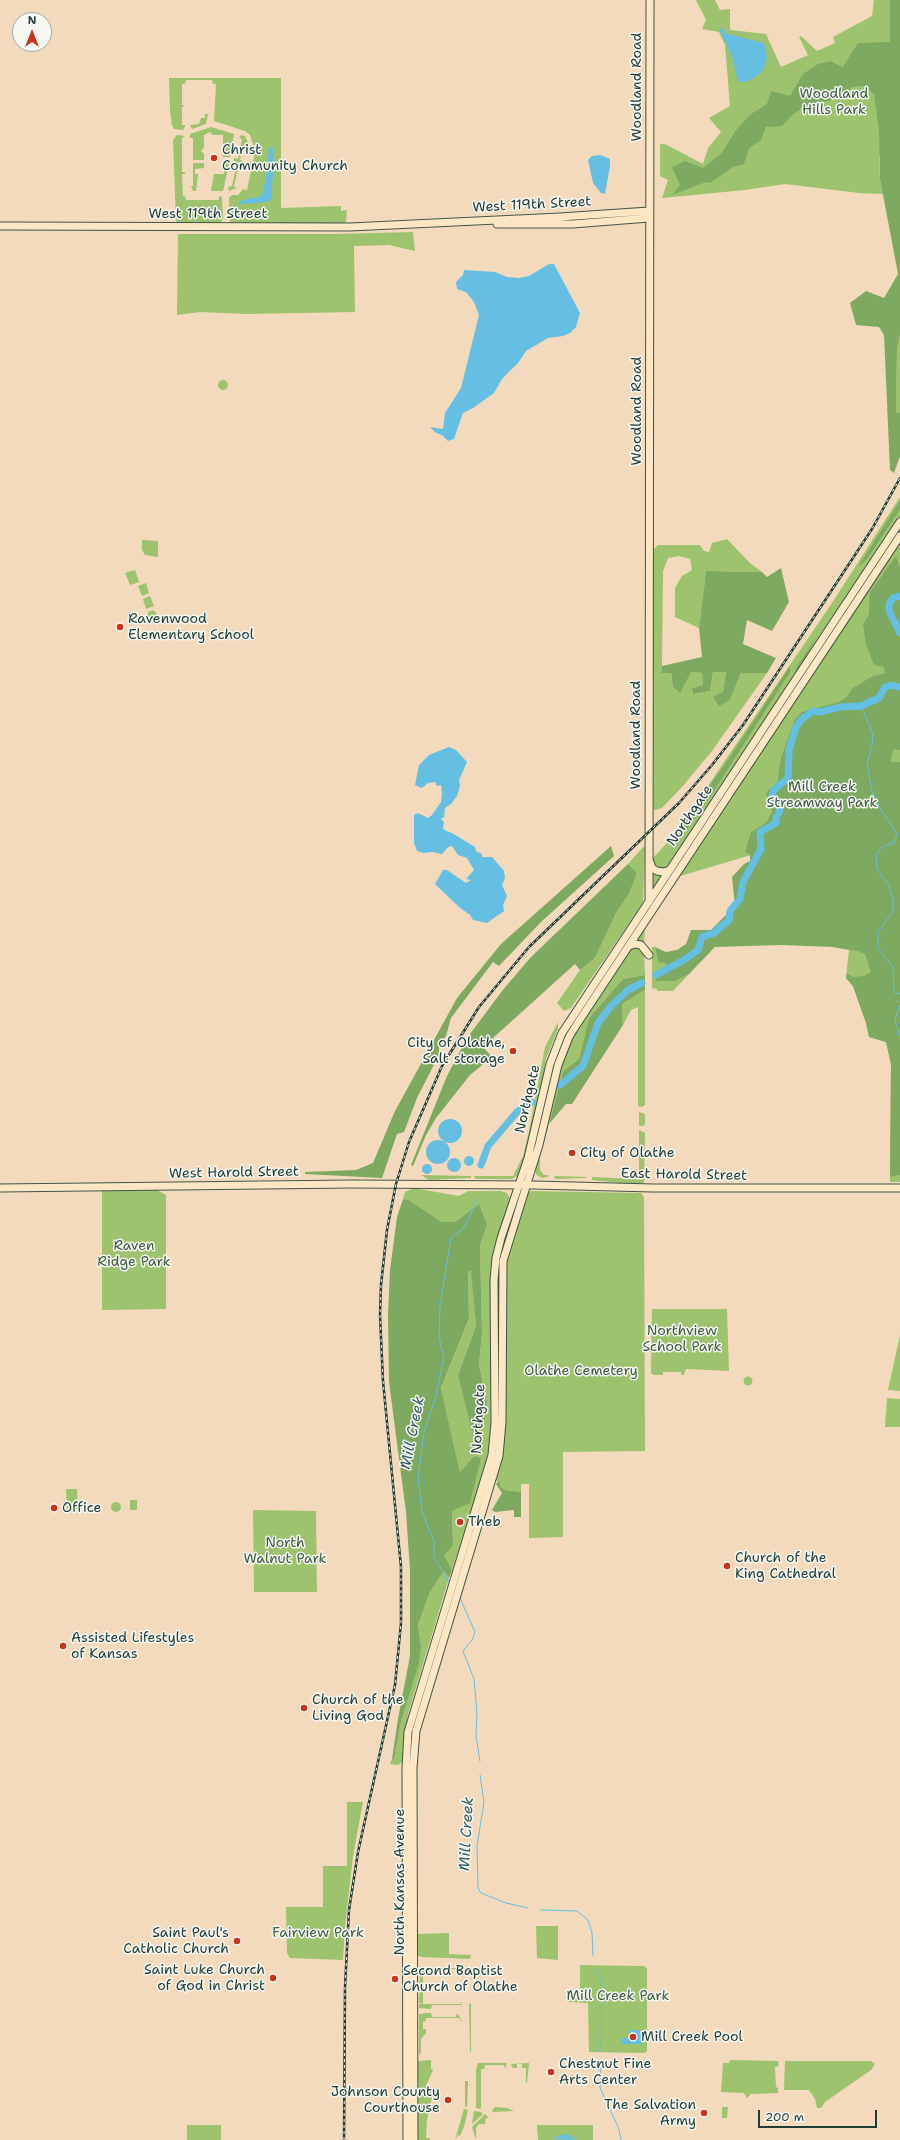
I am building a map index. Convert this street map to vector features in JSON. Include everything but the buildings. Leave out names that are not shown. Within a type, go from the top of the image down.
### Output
[{"type":"main road","name":"Woodland Road","points":[[649,915],[650,0]]},
{"type":"main road","name":"West 119th Street","points":[[0,226],[350,227],[416,224],[550,224],[649,214]]},
{"type":"main road","name":"Northgate","points":[[409,1768],[406,1745],[412,1714],[492,1455],[494,1423],[494,1269],[501,1238],[532,1143],[550,1064],[562,1033],[900,522]]},
{"type":"main road","name":"Northgate","points":[[409,1768],[419,1715],[499,1456],[502,1422],[502,1270],[508,1240],[528,1185],[562,1051],[577,1024],[900,536]]},
{"type":"main road","points":[[649,861],[652,868],[657,871],[663,872],[670,870]]},
{"type":"main road","points":[[629,946],[635,944],[641,945],[649,955]]},
{"type":"main road","name":"West Harold Street","points":[[0,1188],[171,1187],[212,1184],[468,1184]]},
{"type":"main road","name":"East Harold Street","points":[[468,1184],[652,1188],[900,1188]]},
{"type":"main road","name":"North Kansas Avenue","points":[[407,2140],[409,1768]]},
{"type":"main road","name":"North Kansas Avenue","points":[[409,1768],[414,2140]]},
{"type":"green space","name":"Woodland Hills Park","points":[[696,0],[715,0],[720,10],[730,9],[730,30],[766,34],[781,67],[808,55],[799,37],[801,36],[817,51],[835,43],[833,37],[872,16],[874,0],[890,0],[890,156],[879,156],[880,179],[883,194],[859,193],[785,184],[745,190],[662,198],[668,180],[660,176],[660,144],[665,144],[703,164],[708,148],[721,132],[709,118],[730,106],[725,45],[719,32],[702,29],[706,20]],"holes":[[[732,168],[673,194],[680,185]]]},
{"type":"green space","points":[[890,0],[900,0],[900,335],[897,349],[896,413],[900,412],[900,456],[894,473],[890,470],[884,335],[879,327],[856,325],[850,303],[866,291],[884,298],[898,274],[880,179],[879,131],[874,94],[864,86],[852,87],[846,93],[829,101],[810,104],[793,114],[782,126],[766,127],[761,140],[749,148],[744,164],[733,167],[710,183],[706,182],[672,195],[680,185],[672,167],[685,161],[703,168],[722,153],[736,130],[751,114],[767,104],[771,91],[790,96],[803,74],[818,64],[830,61],[843,67],[858,43],[890,42]]},
{"type":"green space","points":[[169,78],[281,78],[281,208],[341,206],[341,211],[347,210],[346,222],[342,224],[230,222],[229,198],[232,195],[238,195],[243,189],[247,190],[252,166],[249,165],[250,162],[253,162],[257,146],[253,145],[250,135],[245,131],[214,121],[216,84],[213,84],[212,80],[186,80],[185,84],[182,84],[182,105],[185,105],[182,107],[182,125],[185,125],[185,127],[183,130],[174,129],[170,110]]},
{"type":"green space","points":[[205,114],[208,114],[206,124],[192,129],[190,125],[199,124],[201,118],[205,118]]},
{"type":"green space","points":[[211,127],[234,134],[230,157],[223,157],[223,152],[226,148],[223,145],[223,135],[213,135],[210,132],[204,135],[204,147],[201,151],[204,154],[204,160],[193,160],[193,138],[190,138],[190,134]]},
{"type":"green space","points":[[177,135],[185,136],[182,138],[182,172],[185,172],[185,174],[182,174],[183,196],[185,196],[186,200],[219,200],[219,196],[222,197],[223,219],[220,224],[178,223],[176,221],[173,140]]},
{"type":"green space","points":[[241,135],[245,136],[248,143],[247,146],[243,146],[240,160],[243,161],[242,164],[239,163],[234,187],[237,188],[229,191],[228,187],[232,186],[237,163],[234,162],[234,158],[238,159],[242,139],[239,138]]},
{"type":"green space","points":[[230,160],[223,191],[211,191],[214,174],[224,174],[224,161]]},
{"type":"green space","points":[[193,163],[204,163],[204,168],[195,169],[195,174],[198,174],[196,191],[193,191],[191,186],[193,186]]},
{"type":"green space","points":[[413,232],[415,251],[389,245],[354,246],[355,312],[247,314],[200,312],[177,315],[178,234],[334,234]]},
{"type":"green space","points":[[900,335],[900,412],[896,413],[897,349]]},
{"type":"green space","points":[[221,380],[225,380],[228,385],[225,390],[221,390],[218,387],[218,383]]},
{"type":"green space","points":[[900,497],[900,517],[669,865],[662,869],[654,866],[652,859],[677,832],[832,603]]},
{"type":"green space","points":[[900,501],[900,509],[867,559],[858,567]]},
{"type":"green space","name":"Mill Creek Streamway Park","points":[[900,536],[900,1182],[890,1182],[891,1064],[886,1042],[869,1037],[866,1023],[853,986],[846,978],[849,950],[833,947],[782,911],[730,911],[739,899],[757,860],[751,855],[677,877]]},
{"type":"green space","points":[[727,539],[750,563],[762,572],[706,571],[699,628],[675,617],[675,588],[682,576],[692,570],[690,559],[679,556],[668,558],[663,571],[661,672],[671,673],[673,687],[690,672],[702,673],[703,685],[692,688],[693,694],[710,691],[713,672],[726,672],[723,692],[730,700],[741,673],[767,673],[712,751],[662,808],[655,810],[652,808],[653,550],[658,545],[700,545],[704,551],[709,552],[712,543]]},
{"type":"green space","points":[[142,540],[158,541],[158,557],[145,555],[142,550]]},
{"type":"green space","name":"Mill Creek Streamway Park","points":[[896,556],[900,568],[900,750],[893,749],[891,762],[900,762],[900,1175],[890,1177],[891,1064],[886,1042],[869,1037],[866,1023],[853,986],[846,978],[847,974],[854,977],[864,976],[871,972],[865,954],[857,951],[833,947],[782,945],[715,947],[689,974],[676,981],[656,981],[656,973],[667,972],[668,968],[665,963],[658,962],[655,947],[666,952],[677,950],[686,944],[691,930],[711,930],[735,906],[732,877],[744,864],[750,861],[750,855],[745,852],[751,832],[766,823],[772,812],[766,793],[769,789],[777,785],[781,758],[795,719],[802,712],[839,702],[846,698],[853,688],[871,677],[885,673],[884,667],[874,665],[866,645],[863,625],[869,614],[870,592]]},
{"type":"green space","points":[[781,568],[789,602],[772,631],[747,620],[743,644],[776,658],[767,673],[741,673],[730,700],[719,706],[713,697],[723,692],[726,672],[713,672],[710,691],[693,694],[692,688],[703,685],[702,673],[691,672],[680,693],[673,687],[671,673],[661,673],[662,666],[702,657],[699,628],[706,571],[762,572],[767,577]]},
{"type":"green space","points":[[135,570],[139,582],[130,585],[125,573]]},
{"type":"green space","points":[[146,583],[149,593],[142,596],[138,586]]},
{"type":"green space","points":[[150,596],[154,606],[146,609],[143,599]]},
{"type":"green space","points":[[152,610],[157,615],[152,620],[147,615]]},
{"type":"green space","points":[[816,637],[807,655],[808,656],[795,675],[795,670]]},
{"type":"green space","points":[[790,666],[790,672],[710,797],[682,836],[677,832],[730,757]]},
{"type":"green space","points":[[611,846],[614,856],[541,922],[499,966],[493,962],[451,1018],[446,1036],[439,1046],[439,1055],[417,1098],[404,1132],[397,1134],[382,1178],[305,1174],[305,1172],[356,1170],[373,1163],[395,1111],[457,998],[501,944]]},
{"type":"green space","points":[[643,847],[645,848],[643,903],[571,1008],[564,1011],[557,1003],[580,970],[595,958],[616,913],[629,894],[637,873],[628,864]]},
{"type":"green space","points":[[628,864],[637,873],[629,894],[616,913],[595,958],[580,970],[575,964],[483,1047],[492,1057],[470,1075],[436,1118],[426,1135],[413,1166],[411,1165],[447,1076],[467,1038],[502,991],[530,958]]},
{"type":"green space","points":[[653,872],[662,876],[654,888],[652,887]]},
{"type":"green space","points":[[643,928],[645,929],[644,943],[635,941]]},
{"type":"green space","points":[[638,946],[644,951],[645,975],[623,979],[589,1018],[579,1059],[563,1071],[540,1157],[540,1170],[544,1175],[548,1175],[548,1177],[542,1178],[536,1174],[535,1168],[559,1066],[570,1040],[630,948]]},
{"type":"green space","points":[[652,947],[655,947],[658,961],[665,963],[668,968],[667,972],[676,981],[689,974],[673,991],[657,991],[657,989],[652,988]]},
{"type":"green space","points":[[645,975],[645,990],[622,1004],[623,1025],[572,1104],[566,1104],[549,1124],[563,1071],[579,1059],[589,1018],[623,979]]},
{"type":"green space","points":[[645,990],[645,1105],[642,1107],[638,1106],[638,1007],[631,1010],[623,1025],[622,1004]]},
{"type":"green space","points":[[558,1022],[558,1029],[546,1059],[544,1076],[520,1174],[512,1179],[476,1179],[474,1176],[513,1176],[523,1156],[545,1047]]},
{"type":"green space","points":[[639,1112],[645,1114],[645,1124],[643,1126],[639,1126]]},
{"type":"green space","points":[[639,1130],[645,1133],[644,1183],[639,1185],[592,1180],[592,1177],[639,1179]]},
{"type":"green space","points":[[421,1175],[471,1176],[471,1178],[429,1180]]},
{"type":"green space","points":[[554,1175],[586,1177],[586,1178],[555,1179]]},
{"type":"green space","points":[[414,1188],[459,1196],[468,1191],[501,1191],[507,1193],[510,1198],[495,1246],[491,1274],[490,1445],[484,1472],[452,1570],[443,1556],[453,1545],[452,1511],[481,1459],[474,1456],[460,1472],[441,1388],[469,1320],[468,1272],[472,1271],[476,1326],[458,1375],[487,1402],[479,1365],[482,1333],[480,1246],[487,1225],[442,1222],[409,1200],[403,1199],[405,1192]]},
{"type":"green space","name":"Raven Ridge Park","points":[[102,1190],[157,1190],[166,1195],[166,1309],[102,1310]]},
{"type":"green space","name":"Olathe Cemetery","points":[[528,1192],[641,1193],[644,1197],[645,1451],[563,1452],[563,1537],[529,1538],[529,1484],[521,1484],[521,1492],[505,1490],[495,1478],[499,1467],[505,1264]]},
{"type":"green space","points":[[403,1199],[409,1200],[442,1222],[456,1222],[479,1204],[487,1225],[480,1246],[482,1333],[479,1365],[487,1402],[484,1425],[472,1431],[458,1375],[476,1326],[471,1271],[468,1272],[469,1319],[441,1388],[460,1472],[474,1456],[481,1458],[470,1503],[452,1511],[453,1545],[444,1556],[452,1570],[449,1578],[444,1571],[430,1592],[418,1625],[421,1645],[419,1663],[401,1721],[394,1759],[392,1759],[410,1656],[410,1569],[406,1512],[389,1382],[388,1314],[390,1270],[397,1217]]},
{"type":"green space","name":"Northview School Park","points":[[652,1309],[727,1309],[729,1371],[686,1369],[684,1375],[681,1375],[681,1372],[663,1372],[663,1375],[654,1375],[651,1373]]},
{"type":"green space","points":[[900,1335],[900,1391],[888,1390]]},
{"type":"green space","points":[[746,1377],[750,1377],[752,1381],[750,1385],[746,1385],[744,1383],[744,1379]]},
{"type":"green space","points":[[887,1398],[900,1399],[900,1427],[885,1427]]},
{"type":"green space","points":[[499,1481],[501,1487],[505,1490],[521,1492],[521,1517],[514,1517],[514,1510],[495,1512],[492,1510],[502,1493],[496,1484]]},
{"type":"green space","points":[[66,1489],[77,1489],[78,1510],[67,1510]]},
{"type":"green space","points":[[130,1500],[137,1500],[137,1510],[130,1510]]},
{"type":"green space","points":[[114,1502],[118,1502],[120,1503],[120,1511],[114,1512],[111,1509],[111,1505]]},
{"type":"green space","name":"North Walnut Park","points":[[253,1510],[316,1511],[317,1592],[254,1592]]},
{"type":"green space","points":[[444,1571],[449,1578],[408,1714],[403,1761],[398,1765],[390,1764],[392,1759],[394,1759],[401,1721],[421,1645],[418,1625],[430,1592]]},
{"type":"green space","name":"Fairview Park","points":[[347,1802],[363,1802],[353,1856],[343,1960],[290,1958],[287,1953],[286,1907],[323,1907],[323,1866],[347,1866]]},
{"type":"green space","points":[[536,1926],[558,1926],[558,1960],[537,1958]]},
{"type":"green space","points":[[449,1933],[449,1954],[471,1955],[470,1959],[421,1957],[417,1955],[416,1934]]},
{"type":"green space","name":"Mill Creek Park","points":[[580,1965],[644,1966],[647,1969],[647,2051],[644,2053],[589,2052],[588,2003],[568,2002],[568,1995],[580,1995]]},
{"type":"green space","points":[[420,1968],[468,1968],[468,1972],[463,1972],[462,1969],[426,1969],[426,1972],[423,1972],[423,2004],[419,2003]]},
{"type":"green space","points":[[462,2001],[461,2009],[461,2005],[432,2005],[431,2009],[419,2008],[419,2004],[461,2004]]},
{"type":"green space","points":[[469,2003],[471,2004],[470,2052]]},
{"type":"green space","points":[[431,2013],[432,2017],[456,2017],[457,2013],[462,2020],[461,2021],[460,2018],[426,2018],[426,2021],[423,2022],[423,2029],[426,2029],[426,2033],[421,2039],[421,2053],[419,2055],[419,2014]]},
{"type":"green space","points":[[431,2060],[431,2069],[433,2070],[426,2086],[434,2088],[427,2120],[426,2138],[430,2138],[430,2140],[418,2140],[418,2061]]},
{"type":"green space","points":[[730,2060],[778,2061],[779,2066],[775,2067],[776,2087],[778,2088],[778,2093],[751,2094],[747,2098],[744,2093],[721,2092],[723,2063],[729,2063]]},
{"type":"green space","points":[[785,2061],[871,2061],[875,2064],[871,2070],[825,2102],[821,2108],[817,2108],[815,2099],[809,2090],[784,2090]]},
{"type":"green space","points":[[478,2063],[507,2063],[505,2069],[504,2065],[485,2065],[484,2069],[481,2069],[480,2109],[476,2108],[476,2070]]},
{"type":"green space","points":[[529,2063],[526,2083],[526,2068],[522,2068],[522,2064],[517,2064],[517,2068],[513,2068],[511,2064]]},
{"type":"green space","points":[[465,2081],[468,2081],[467,2107],[465,2106]]},
{"type":"green space","points":[[495,2107],[507,2108],[514,2111],[493,2112],[492,2111]]},
{"type":"green space","points":[[722,2107],[728,2107],[727,2118],[722,2118]]},
{"type":"green space","points":[[464,2109],[468,2110],[464,2127],[460,2136],[458,2135],[455,2140]]},
{"type":"green space","points":[[474,2111],[481,2112],[483,2114],[472,2124]]},
{"type":"green space","points":[[485,2114],[489,2118],[486,2118],[485,2124],[479,2124],[476,2128],[476,2140],[472,2127]]},
{"type":"green space","points":[[187,2125],[221,2125],[221,2140],[187,2140]]},
{"type":"green space","points":[[537,2125],[593,2125],[593,2140],[538,2140]]},
{"type":"water","points":[[722,28],[727,34],[760,42],[765,45],[767,59],[763,70],[757,76],[746,82],[740,82],[737,79],[733,59],[719,29]]},
{"type":"water","points":[[269,147],[273,148],[274,163],[271,199],[268,202],[240,204],[240,201],[262,196],[267,171]]},
{"type":"water","points":[[600,155],[610,159],[605,194],[601,193],[593,183],[588,160],[592,156]]},
{"type":"water","points":[[549,264],[554,264],[580,313],[576,327],[570,333],[563,336],[548,338],[526,351],[518,363],[502,379],[494,393],[473,408],[463,413],[454,439],[448,441],[430,427],[443,429],[445,413],[461,388],[479,315],[474,302],[466,292],[457,289],[456,282],[463,275],[464,270],[495,272],[507,277],[519,278],[529,276]]},
{"type":"water","points":[[449,747],[456,750],[467,762],[459,780],[460,786],[457,796],[451,804],[445,808],[444,817],[441,819],[444,822],[443,828],[475,847],[476,851],[482,854],[482,857],[492,857],[504,871],[505,878],[502,885],[507,896],[503,905],[504,911],[487,923],[473,920],[470,915],[459,907],[435,884],[443,870],[447,870],[466,883],[471,880],[466,879],[474,870],[467,858],[458,855],[452,846],[448,847],[442,854],[432,852],[423,853],[417,851],[414,843],[414,815],[418,813],[428,818],[432,815],[441,802],[442,793],[441,785],[437,786],[435,782],[428,783],[422,788],[415,785],[419,765],[429,755]]},
{"type":"water","points":[[450,1119],[458,1123],[462,1131],[458,1139],[450,1143],[442,1139],[438,1131],[442,1123]]},
{"type":"water","points":[[438,1140],[446,1144],[450,1152],[446,1160],[438,1164],[430,1160],[426,1152],[430,1144]]},
{"type":"water","points":[[467,1156],[471,1156],[473,1157],[473,1165],[467,1166],[464,1163],[464,1159]]},
{"type":"water","points":[[451,1158],[457,1158],[461,1162],[461,1168],[457,1172],[451,1172],[447,1168],[447,1162]]},
{"type":"water","points":[[427,1164],[432,1169],[427,1174],[422,1169]]},
{"type":"water","name":"Mill Creek Pool","points":[[629,2030],[637,2030],[637,2040],[638,2031],[642,2031],[642,2044],[622,2044],[622,2038],[629,2038]]},
{"type":"water","points":[[568,2134],[576,2140],[553,2139],[557,2136]]},
{"type":"waterway","name":"Mill Creek","points":[[900,596],[893,598],[889,604],[889,611],[900,633]]},
{"type":"waterway","name":"Mill Creek","points":[[656,975],[684,960],[698,950],[702,937],[714,933],[729,920],[730,911],[740,899],[743,882],[761,849],[760,832],[776,823],[776,817],[780,809],[772,796],[773,791],[788,778],[789,750],[796,727],[802,719],[813,711],[820,712],[841,707],[861,706],[879,698],[885,687],[892,685],[900,687]]},
{"type":"waterway","points":[[861,706],[873,734],[872,746],[867,764],[872,791],[881,810],[897,834],[894,843],[882,847],[876,855],[877,869],[889,886],[893,900],[893,911],[878,932],[878,948],[893,967],[894,992],[900,994]]},
{"type":"waterway","name":"Mill Creek","points":[[560,1085],[583,1066],[598,1023],[612,1005],[628,990],[642,983]]},
{"type":"waterway","points":[[900,1005],[895,1020],[900,1037]]},
{"type":"waterway","name":"Mill Creek","points":[[481,1165],[488,1146],[517,1112],[532,1102]]},
{"type":"waterway","name":"Mill Creek","points":[[450,1583],[434,1557],[434,1541],[422,1511],[418,1478],[424,1433],[436,1396],[444,1357],[439,1338],[440,1306],[451,1238],[464,1228],[477,1199]]},
{"type":"waterway","name":"Mill Creek","points":[[460,1598],[475,1632],[472,1640],[463,1651],[474,1679],[477,1713],[476,1736],[480,1761]]},
{"type":"waterway","name":"Mill Creek","points":[[480,1775],[484,1802],[477,1846],[478,1888],[481,1893],[506,1903],[528,1908]]},
{"type":"waterway","name":"Mill Creek","points":[[541,1910],[577,1911],[588,1920],[592,1933],[593,1956]]},
{"type":"waterway","name":"Mill Creek","points":[[595,1969],[602,1979],[601,2051]]},
{"type":"waterway","name":"Mill Creek","points":[[601,2064],[600,2088],[619,2129],[621,2140]]},
{"type":"railway","points":[[344,2140],[345,1987],[349,1910],[358,1852],[395,1685],[401,1623],[401,1567],[383,1381],[380,1315],[381,1285],[387,1230],[396,1184],[409,1142],[442,1066],[479,1007],[529,947],[679,803],[712,765],[743,725],[872,529],[900,478]]},
{"type":"place","name":"Christ Community Church","points":[[214,158]]},
{"type":"place","name":"Ravenwood Elementary School","points":[[120,627]]},
{"type":"place","name":"City of Olathe, Salt storage","points":[[513,1051]]},
{"type":"place","name":"City of Olathe","points":[[572,1153]]},
{"type":"place","name":"Office","points":[[54,1508]]},
{"type":"place","name":"Theb","points":[[460,1522]]},
{"type":"place","name":"Church of the King Cathedral","points":[[727,1566]]},
{"type":"place","name":"Assisted Lifestyles of Kansas","points":[[63,1646]]},
{"type":"place","name":"Church of the Living God","points":[[304,1708]]},
{"type":"place","name":"Saint Paul's Catholic Church","points":[[237,1941]]},
{"type":"place","name":"Saint Luke Church of God in Christ","points":[[273,1978]]},
{"type":"place","name":"Second Baptist Church of Olathe","points":[[395,1979]]},
{"type":"place","name":"Mill Creek Pool","points":[[633,2037]]},
{"type":"place","name":"Chestnut Fine Arts Center","points":[[551,2072]]},
{"type":"place","name":"Johnson County Courthouse","points":[[448,2100]]},
{"type":"place","name":"The Salvation Army","points":[[704,2113]]}]
